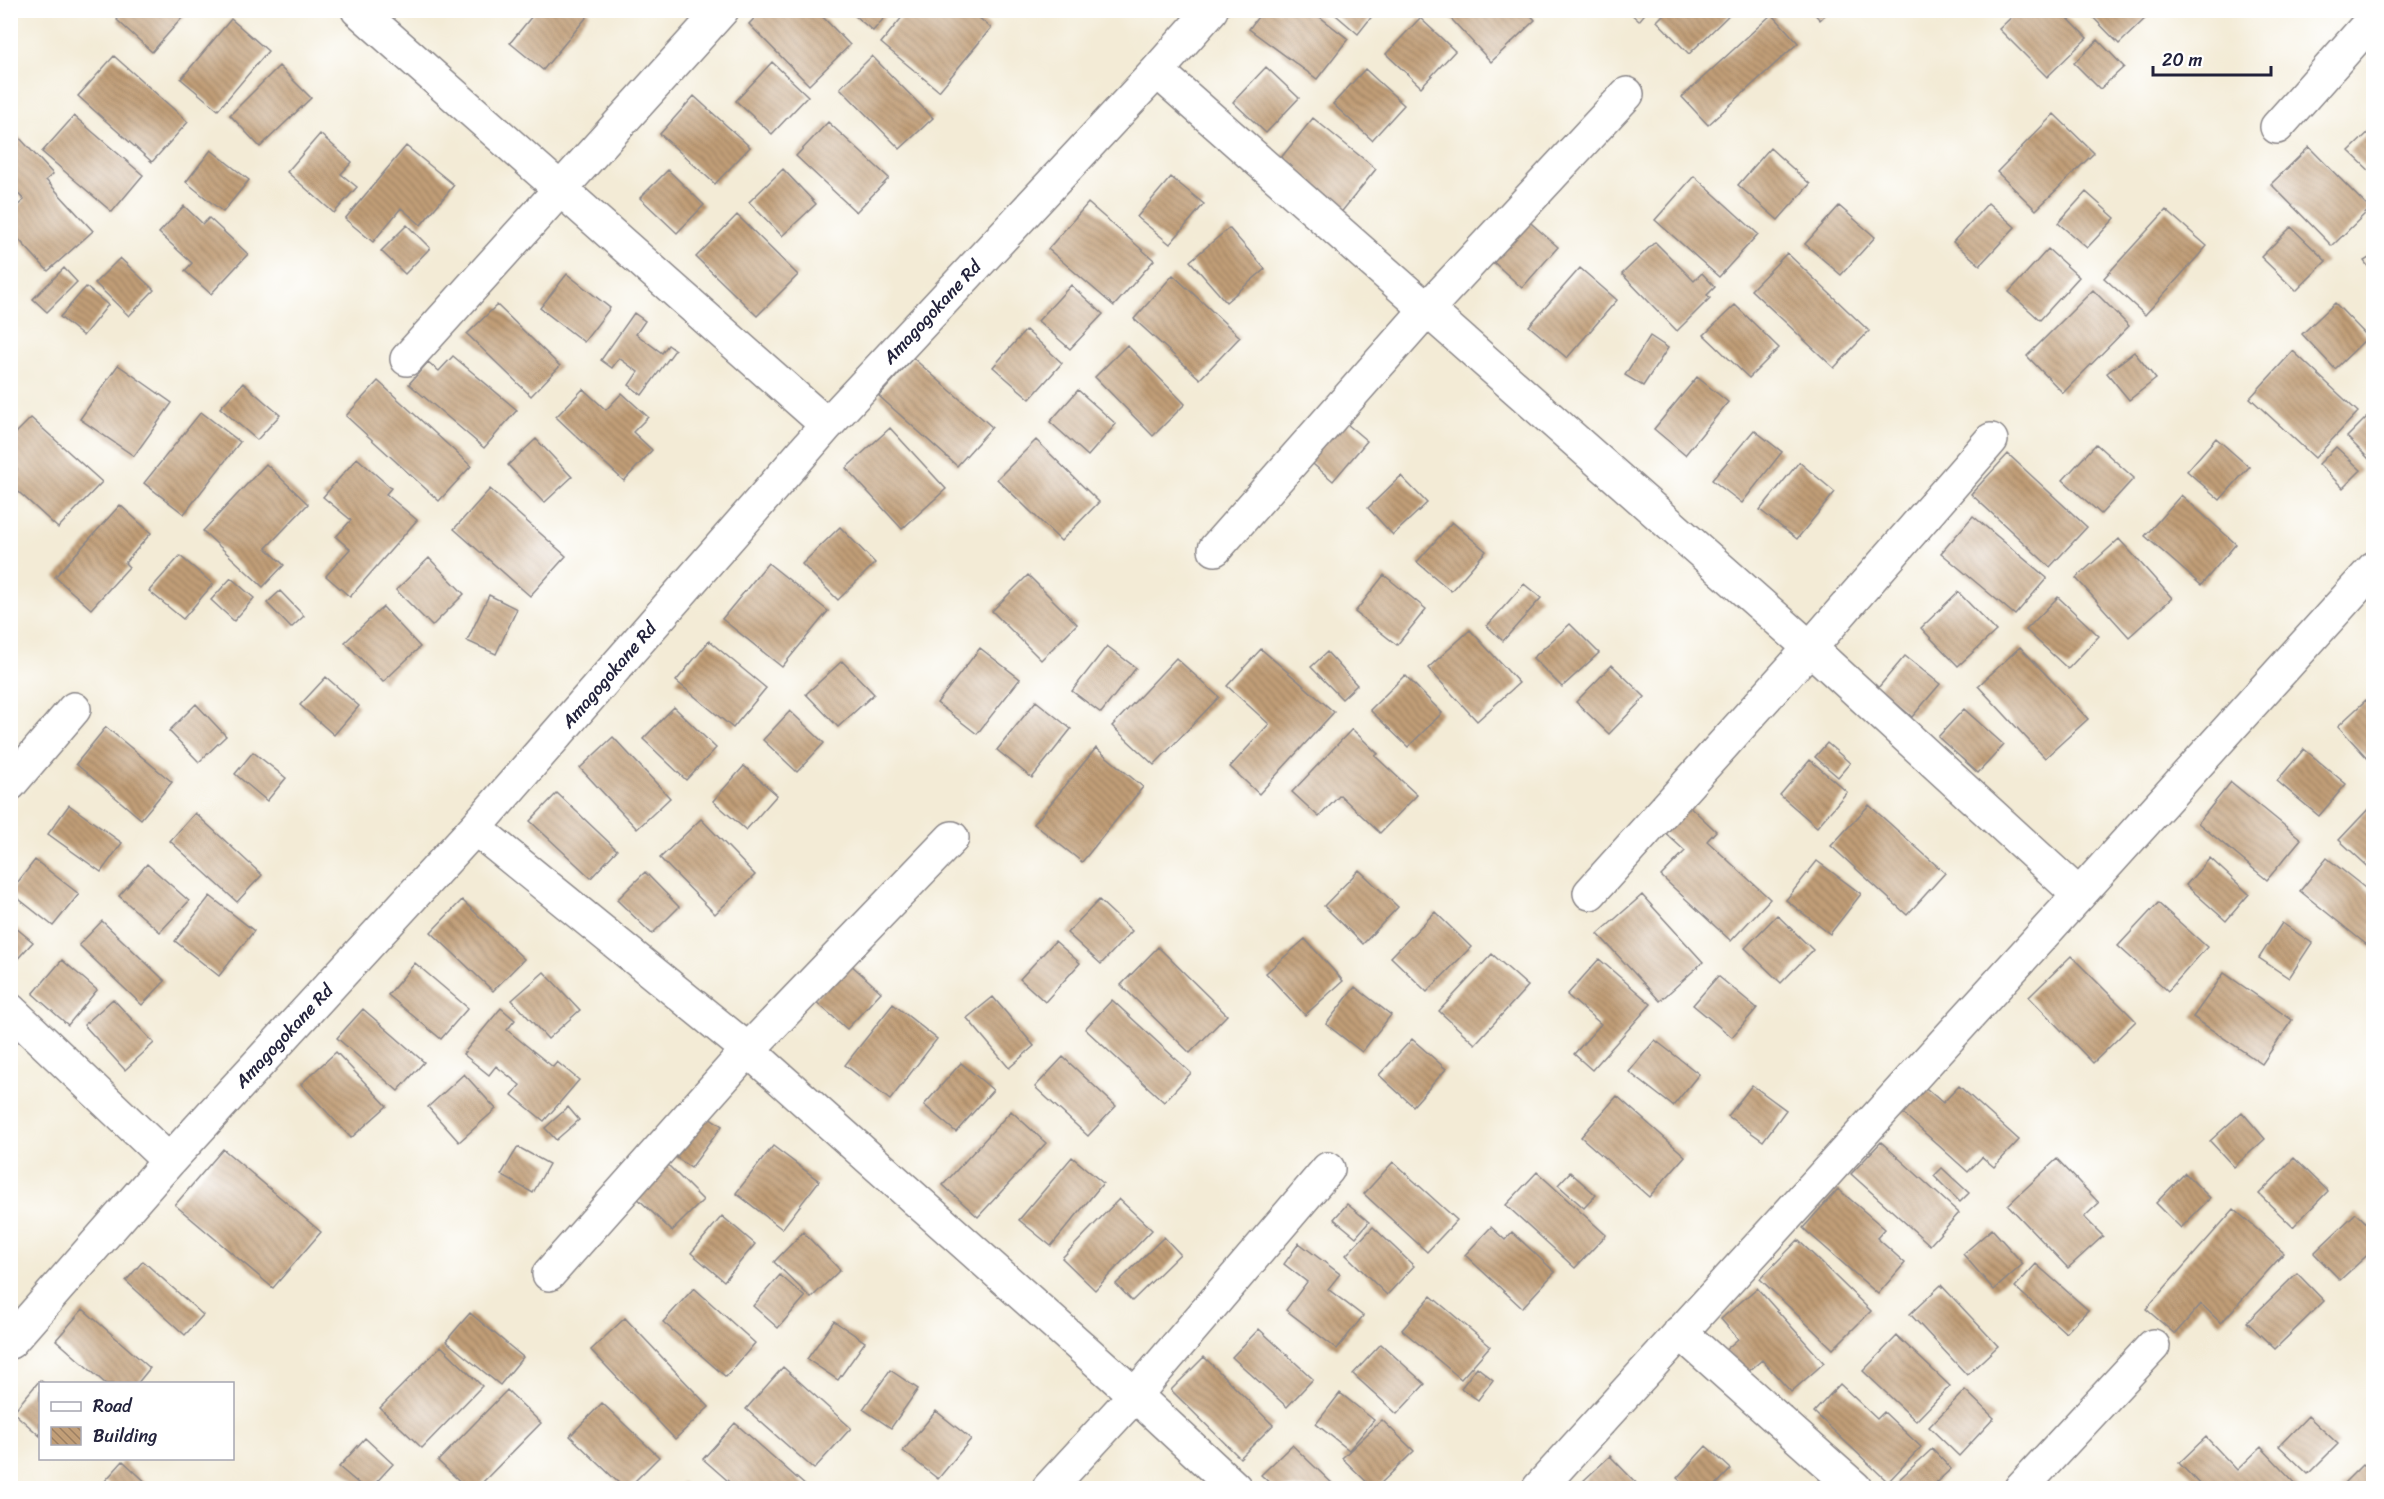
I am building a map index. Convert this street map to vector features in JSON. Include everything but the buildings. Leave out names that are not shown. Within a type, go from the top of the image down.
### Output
[{"type":"street","points":[[358,10],[827,425]]},
{"type":"street","points":[[407,359],[722,10]]},
{"type":"street","name":"Amagogokane Rd","points":[[10,1342],[169,1161],[475,828],[827,425],[1158,71],[1211,10]]},
{"type":"street","points":[[2277,127],[2373,18]]},
{"type":"street","points":[[1158,71],[1810,648],[2079,895]]},
{"type":"street","points":[[1215,549],[1427,309],[1627,94]]},
{"type":"street","points":[[1590,893],[1810,648],[1991,440]]},
{"type":"street","points":[[1539,1488],[2079,895],[2367,589]]},
{"type":"street","points":[[10,784],[74,709]]},
{"type":"street","points":[[475,828],[748,1050],[1135,1395],[1235,1488]]},
{"type":"street","points":[[549,1274],[748,1050],[952,838]]},
{"type":"street","points":[[10,1010],[169,1161]]},
{"type":"street","points":[[1049,1488],[1135,1395],[1328,1169]]},
{"type":"street","points":[[1680,1332],[1855,1488]]},
{"type":"street","points":[[2021,1488],[2153,1346]]}]
